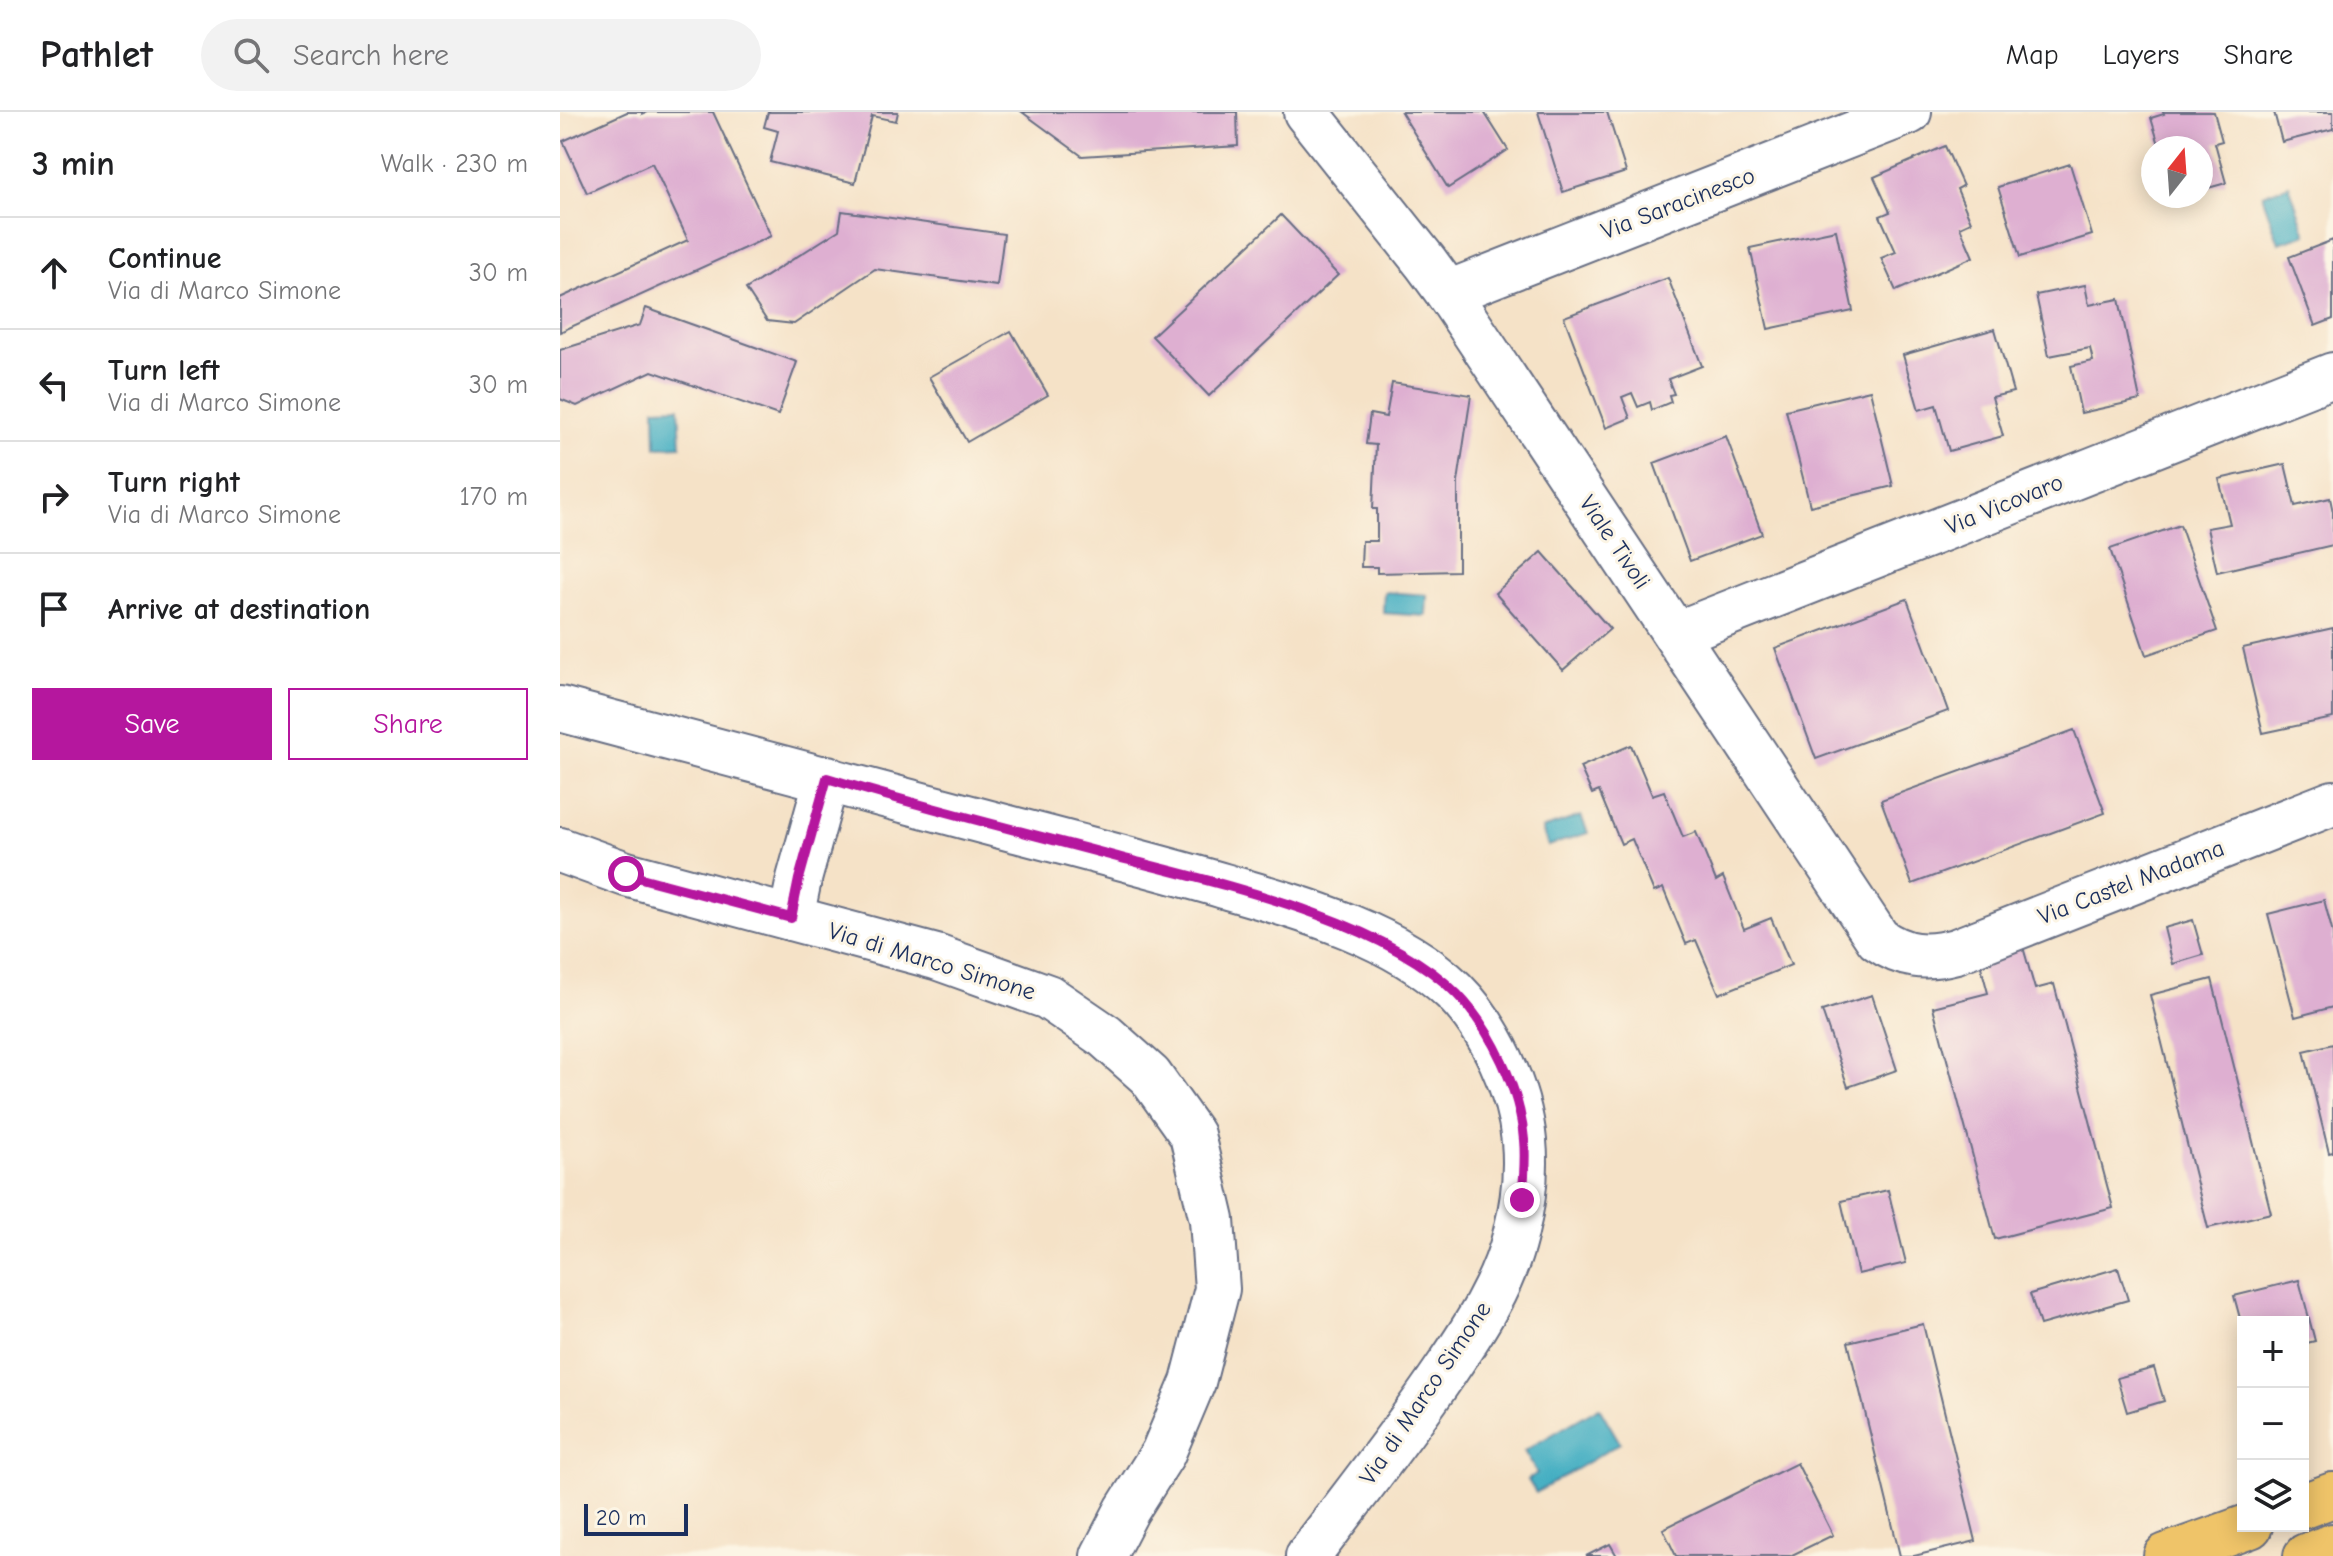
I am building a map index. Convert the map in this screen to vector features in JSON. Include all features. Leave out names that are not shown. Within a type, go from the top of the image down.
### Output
[{"type":"main road","points":[[2309,1504],[2333,1495]]},
{"type":"main road","points":[[2166,1556],[2237,1531]]},
{"type":"main road","points":[[2306,1556],[2333,1546]]},
{"type":"street","name":"Viale Tivoli","points":[[1306,112],[1448,293],[1878,939],[1902,953],[1928,956]]},
{"type":"street","name":"Via Saracinesco","points":[[1448,293],[1909,112]]},
{"type":"street","name":"Via Vicovaro","points":[[1676,634],[2333,375]]},
{"type":"street","name":"Via di Marco Simone","points":[[560,709],[1256,895],[1341,924],[1382,943],[1431,972],[1456,994],[1485,1029],[1504,1067],[1518,1110],[1524,1137],[1525,1163],[1515,1239],[1486,1306],[1460,1349],[1423,1405],[1308,1556]]},
{"type":"street","points":[[791,918],[827,778]]},
{"type":"street","name":"Via Castel Madama","points":[[1928,956],[1956,951],[2333,803]]},
{"type":"street","name":"Via di Marco Simone","points":[[560,850],[626,874],[936,957],[1048,997],[1105,1036],[1150,1076],[1192,1135],[1212,1220],[1217,1289],[1193,1382],[1163,1453],[1127,1510],[1103,1556]]},
{"type":"water","points":[[2289,185],[2306,234],[2279,243],[2262,195]]},
{"type":"water","points":[[679,407],[681,446],[656,447],[655,408]]},
{"type":"water","points":[[1384,592],[1427,595],[1426,616],[1383,613]]},
{"type":"water","points":[[1581,816],[1588,833],[1548,846],[1542,829]]},
{"type":"water","points":[[1599,1407],[1620,1443],[1536,1493],[1528,1480],[1537,1473],[1524,1451]]},
{"type":"building","points":[[627,112],[713,112],[771,236],[560,332],[560,298],[688,240],[652,163],[587,193],[563,141]]},
{"type":"building","points":[[768,112],[898,112],[896,121],[872,116],[855,183],[770,162],[778,131],[764,127]]},
{"type":"building","points":[[1022,112],[1237,112],[1238,146],[1082,156]]},
{"type":"building","points":[[1401,112],[1484,112],[1508,150],[1448,188]]},
{"type":"building","points":[[1538,112],[1607,112],[1626,172],[1563,192]]},
{"type":"building","points":[[2214,112],[2222,141],[2215,143],[2226,183],[2213,187],[2213,136],[2156,136],[2151,118],[2164,114]]},
{"type":"building","points":[[2274,112],[2333,112],[2333,129],[2282,142]]},
{"type":"building","points":[[1945,146],[1963,186],[1957,189],[1971,222],[1960,227],[1973,257],[1896,291],[1881,258],[1896,252],[1880,216],[1890,212],[1874,177]]},
{"type":"building","points":[[2070,164],[2092,235],[2020,257],[1998,187]]},
{"type":"building","points":[[842,211],[1004,234],[997,286],[875,269],[794,324],[767,321],[746,289],[839,230]]},
{"type":"building","points":[[1281,215],[1338,275],[1209,396],[1152,336]]},
{"type":"building","points":[[1836,230],[1853,311],[1768,329],[1750,248]]},
{"type":"building","points":[[2333,240],[2333,319],[2315,326],[2289,257]]},
{"type":"building","points":[[1668,278],[1702,366],[1668,379],[1674,394],[1669,395],[1671,402],[1652,410],[1650,402],[1638,407],[1632,393],[1622,397],[1630,418],[1606,428],[1564,317]]},
{"type":"building","points":[[2085,285],[2089,305],[2119,299],[2140,400],[2081,413],[2071,366],[2093,361],[2090,348],[2049,356],[2036,295]]},
{"type":"building","points":[[646,308],[797,362],[778,415],[652,371],[577,406],[560,399],[560,350],[640,325]]},
{"type":"building","points":[[1995,329],[2013,392],[1992,397],[2003,436],[1949,451],[1936,405],[1919,410],[1903,355]]},
{"type":"building","points":[[1011,331],[1048,395],[967,442],[929,377]]},
{"type":"building","points":[[1392,383],[1471,395],[1458,482],[1458,571],[1377,573],[1377,567],[1361,567],[1362,541],[1377,541],[1377,509],[1373,509],[1376,445],[1366,444],[1370,414],[1386,417]]},
{"type":"building","points":[[1870,390],[1893,486],[1810,506],[1786,410]]},
{"type":"building","points":[[1726,436],[1762,534],[1690,561],[1654,463]]},
{"type":"building","points":[[2285,464],[2295,506],[2330,498],[2333,545],[2217,572],[2207,528],[2230,524],[2219,479]]},
{"type":"building","points":[[2180,525],[2217,631],[2146,655],[2110,549]]},
{"type":"building","points":[[1542,552],[1610,629],[1563,670],[1495,593]]},
{"type":"building","points":[[1907,599],[1948,711],[1816,759],[1775,648]]},
{"type":"building","points":[[2333,628],[2333,718],[2263,733],[2243,648]]},
{"type":"building","points":[[2074,730],[2105,813],[1912,884],[1881,800]]},
{"type":"building","points":[[1631,745],[1652,795],[1664,791],[1683,837],[1696,832],[1716,881],[1723,877],[1744,929],[1771,918],[1791,965],[1719,994],[1696,940],[1686,944],[1663,888],[1654,892],[1632,839],[1621,844],[1599,791],[1592,794],[1580,767]]},
{"type":"building","points":[[2324,900],[2333,934],[2333,1007],[2295,1017],[2268,914]]},
{"type":"building","points":[[2193,920],[2203,955],[2173,964],[2164,928]]},
{"type":"building","points":[[2023,947],[2035,989],[2054,984],[2113,1208],[1995,1239],[1933,1007],[1988,993],[1979,959]]},
{"type":"building","points":[[2212,979],[2271,1213],[2208,1228],[2150,995]]},
{"type":"building","points":[[1872,995],[1897,1070],[1848,1087],[1822,1011]]},
{"type":"building","points":[[2333,1044],[2333,1152],[2329,1153],[2304,1051]]},
{"type":"building","points":[[1888,1190],[1906,1263],[1858,1274],[1841,1201]]},
{"type":"building","points":[[2118,1268],[2128,1300],[2040,1325],[2030,1294]]},
{"type":"building","points":[[2299,1280],[2308,1316],[2239,1316],[2234,1296]]},
{"type":"building","points":[[2309,1318],[2315,1341],[2309,1342]]},
{"type":"building","points":[[1923,1324],[1976,1541],[1914,1556],[1900,1556],[1848,1342]]},
{"type":"building","points":[[2154,1368],[2164,1401],[2127,1412],[2117,1378]]},
{"type":"building","points":[[1797,1463],[1833,1535],[1790,1556],[1676,1556],[1663,1529]]},
{"type":"building","points":[[1610,1544],[1617,1556],[1586,1556]]},
{"type":"route","points":[[626,874],[791,918],[827,778],[1176,872],[1341,924],[1414,961],[1446,984],[1485,1029],[1504,1067],[1524,1137],[1522,1200]]}]
